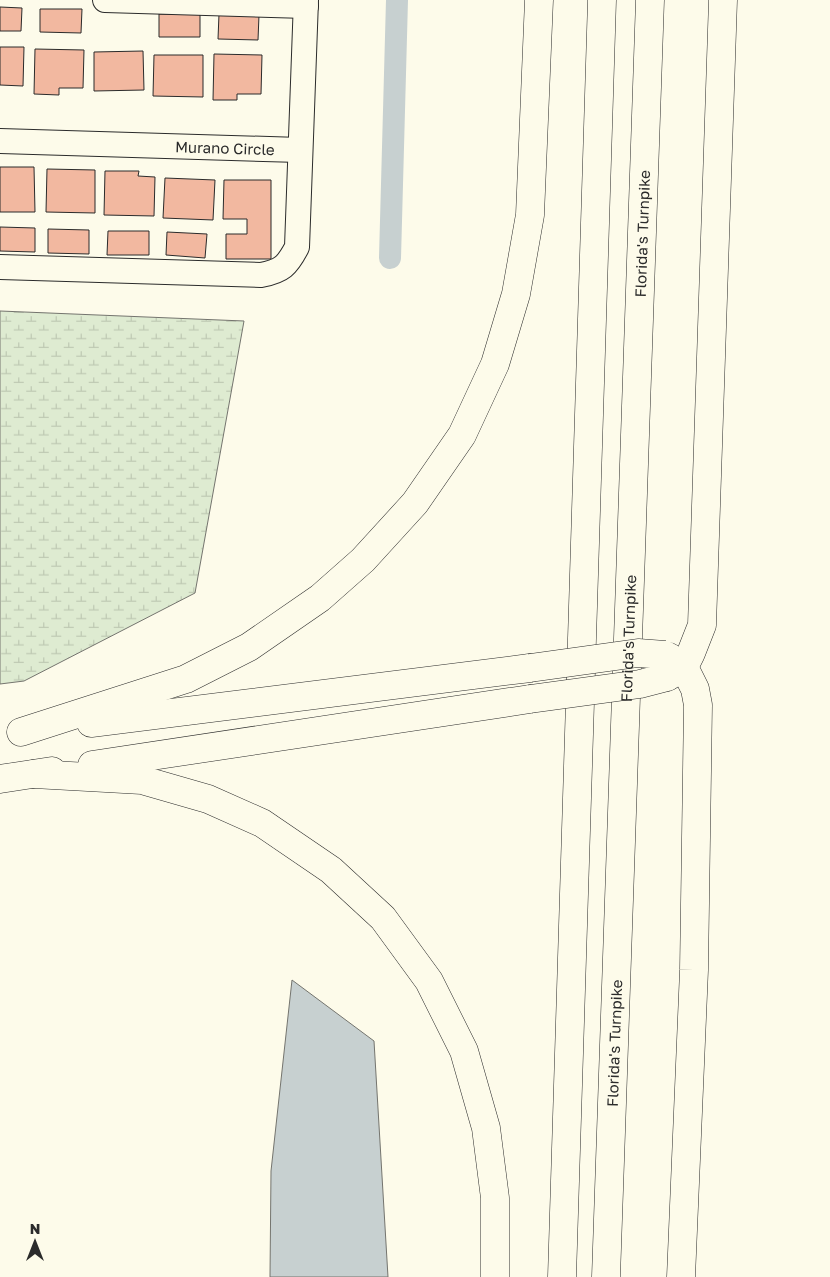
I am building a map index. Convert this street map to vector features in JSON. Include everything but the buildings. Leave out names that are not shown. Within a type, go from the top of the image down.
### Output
[{"type":"highway","points":[[11,733],[186,680],[249,647],[320,598],[363,560],[415,503],[462,435],[494,364],[516,294],[530,215],[539,0]]},
{"type":"highway","points":[[562,1277],[602,0]]},
{"type":"highway","name":"Florida's Turnpike","points":[[606,1277],[650,0]]},
{"type":"highway","points":[[0,779],[640,684],[691,653],[702,625],[723,0]]},
{"type":"highway","points":[[11,733],[638,653],[672,666],[695,689],[698,705],[694,970],[681,1277]]},
{"type":"highway","points":[[34,774],[142,780],[208,799],[262,823],[331,870],[382,918],[429,981],[464,1051],[486,1128],[494,1198],[494,1277]]},
{"type":"street","points":[[0,267],[261,275],[274,272],[284,266],[291,259],[297,247],[306,3],[105,0]]},
{"type":"street","name":"Murano Circle","points":[[0,140],[300,150]]},
{"type":"green space","points":[[0,311],[244,321],[195,593],[24,681],[0,684]]},
{"type":"shaded area","points":[[292,980],[374,1041],[388,1277],[270,1277],[271,1171]]},
{"type":"waterway","points":[[390,258],[397,0]]}]
